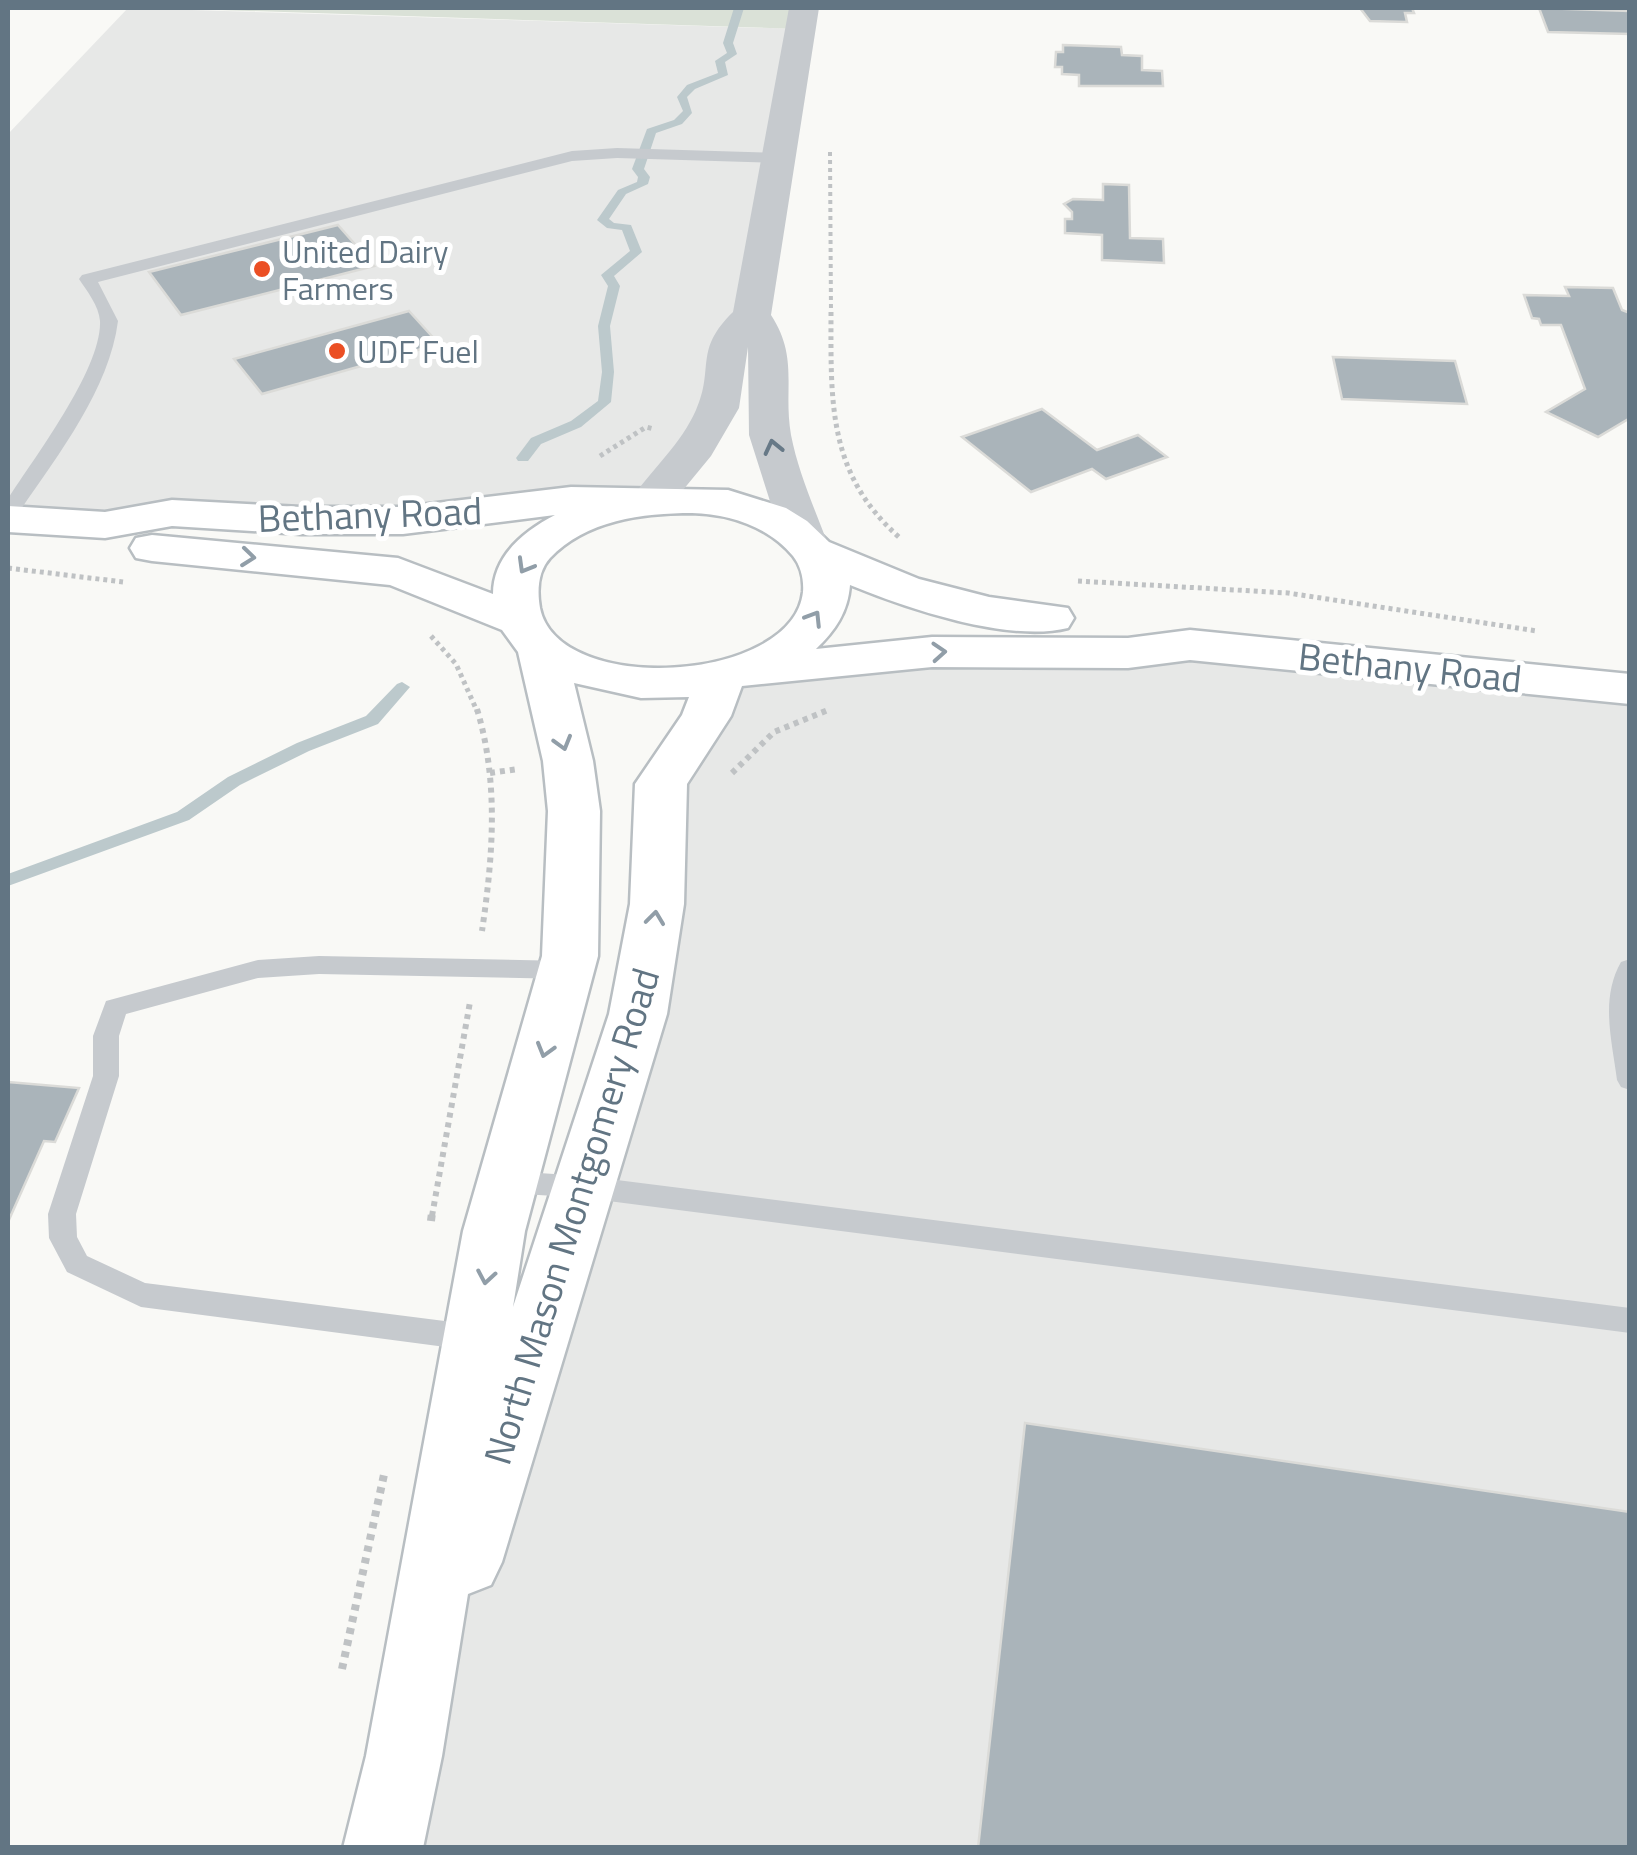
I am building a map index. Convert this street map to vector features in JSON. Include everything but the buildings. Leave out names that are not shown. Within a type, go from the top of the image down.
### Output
[{"type":"main road","name":"Bethany Road","points":[[8,517],[105,525],[162,513],[425,519],[572,500],[645,500]]},
{"type":"main road","points":[[645,500],[731,504],[772,518],[811,546],[823,566],[827,595],[813,625],[782,652],[729,676],[630,682],[580,669],[530,634],[513,589],[526,559],[552,533],[590,514],[645,500]]},
{"type":"main road","name":"Bethany Road","points":[[105,525],[150,548],[398,572],[530,634]]},
{"type":"main road","name":"Bethany Road","points":[[811,546],[901,591],[959,608],[1130,622],[1190,645]]},
{"type":"main road","name":"North Mason Montgomery Road","points":[[383,1848],[404,1756],[494,1231],[570,956],[574,811],[568,761],[530,634]]},
{"type":"main road","name":"Bethany Road","points":[[729,676],[932,652],[1128,653],[1190,645],[1630,689]]},
{"type":"main road","name":"North Mason Montgomery Road","points":[[404,1756],[638,1014],[657,904],[661,784],[729,676]]},
{"type":"street","points":[[645,500],[690,456],[718,408],[730,337],[752,315],[804,8]]},
{"type":"street","points":[[752,315],[768,339],[772,363],[767,414],[772,446],[811,546]]},
{"type":"lane","points":[[8,517],[93,374],[107,343],[110,317],[88,279],[572,156],[616,153],[779,158]]},
{"type":"lane","points":[[476,1338],[142,1295],[77,1264],[63,1238],[62,1214],[106,1076],[109,1019],[115,1008],[127,1004],[258,970],[319,965],[566,970]]},
{"type":"lane","points":[[1630,968],[1620,1003],[1630,1080]]},
{"type":"lane","points":[[508,1182],[585,1187],[1630,1321]]},
{"type":"path","points":[[830,136],[827,261],[835,428],[846,472],[859,498],[901,538]]},
{"type":"path","points":[[1069,581],[1288,593],[1552,634]]},
{"type":"path","points":[[724,784],[774,732],[803,717],[840,707]]},
{"type":"path","points":[[490,773],[516,769]]},
{"type":"shaded area","points":[[128,8],[800,29],[779,158],[699,441],[635,502],[105,525],[8,519],[8,134]]},
{"type":"shaded area","points":[[159,8],[805,8],[800,29]]},
{"type":"shaded area","points":[[1128,653],[1629,689],[1629,1847],[383,1848],[638,1014],[658,803],[738,672]]},
{"type":"waterway","points":[[523,458],[536,441],[576,424],[604,402],[608,372],[604,326],[614,286],[607,275],[636,252],[627,227],[611,226],[603,220],[622,192],[642,184],[644,177],[638,169],[651,131],[678,122],[688,111],[682,97],[691,87],[723,75],[720,61],[732,54],[728,43],[739,8]]},
{"type":"waterway","points":[[8,880],[183,816],[234,781],[303,747],[372,720],[402,687]]},
{"type":"place","name":"United Dairy Farmers","points":[[262,269]]},
{"type":"place","name":"UDF Fuel","points":[[337,351]]}]
